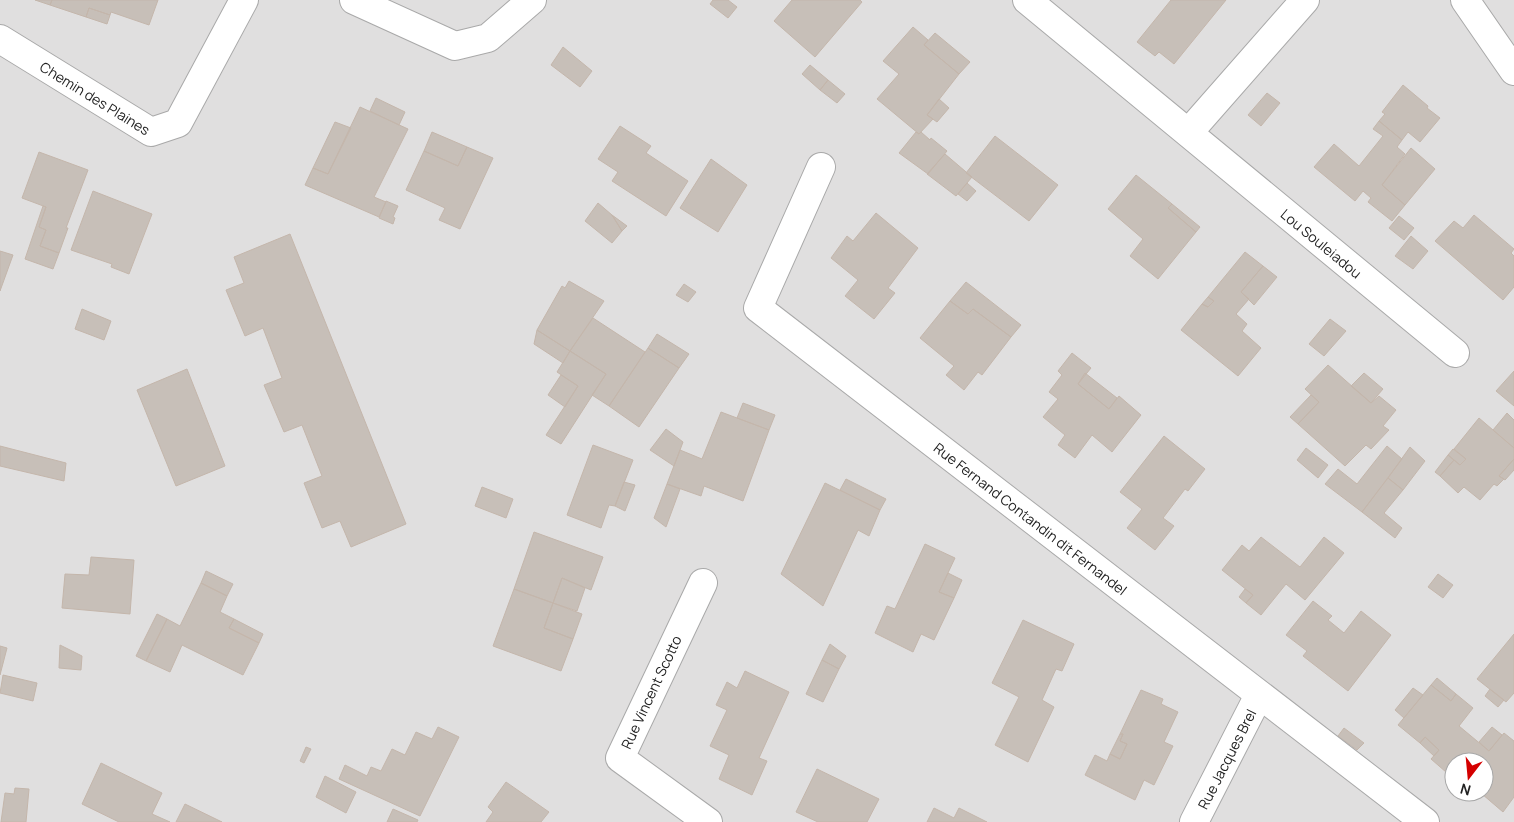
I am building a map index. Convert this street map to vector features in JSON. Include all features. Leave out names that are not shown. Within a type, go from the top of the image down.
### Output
[{"type":"street","name":"Chemin des Plaines","points":[[0,39],[151,132],[178,123],[244,0]]},
{"type":"street","points":[[354,0],[455,46],[488,38],[532,0]]},
{"type":"street","name":"Lou Souleiadou","points":[[1027,0],[1455,353]]},
{"type":"street","points":[[1189,132],[1305,0]]},
{"type":"street","points":[[1465,0],[1514,71]]},
{"type":"street","name":"Rue Fernand Contandin dit Fernandel","points":[[821,167],[758,308],[1425,822]]},
{"type":"street","name":"Rue Vincent Scotto","points":[[703,583],[620,758],[708,822]]},
{"type":"street","name":"Rue Jacques Brel","points":[[1194,822],[1259,695]]},
{"type":"shaded area","points":[[0,0],[1514,0],[1514,822],[0,822]]},
{"type":"building","points":[[35,0],[52,0],[50,5]]},
{"type":"building","points":[[52,0],[158,0],[149,25],[111,12],[110,15],[89,8],[86,17],[50,5]]},
{"type":"building","points":[[713,0],[728,0],[737,7],[728,18],[710,4]]},
{"type":"building","points":[[792,0],[860,0],[862,2],[815,57],[774,21]]},
{"type":"building","points":[[1171,0],[1226,0],[1174,64],[1159,52],[1155,56],[1137,42]]},
{"type":"building","points":[[89,8],[110,15],[107,24],[86,17]]},
{"type":"building","points":[[913,27],[928,40],[924,45],[959,74],[927,115],[933,119],[919,134],[877,99],[899,74],[883,61]]},
{"type":"building","points":[[935,33],[970,62],[959,74],[924,45]]},
{"type":"building","points":[[563,47],[592,71],[580,87],[551,65]]},
{"type":"building","points":[[810,65],[828,80],[820,90],[802,74]]},
{"type":"building","points":[[828,80],[845,94],[837,103],[820,90]]},
{"type":"building","points":[[1403,85],[1440,118],[1420,142],[1408,132],[1402,140],[1379,121],[1385,114],[1382,112]]},
{"type":"building","points":[[1267,93],[1280,103],[1261,126],[1248,115]]},
{"type":"building","points":[[376,98],[405,112],[399,125],[370,111]]},
{"type":"building","points":[[939,99],[949,108],[937,122],[927,115]]},
{"type":"building","points":[[360,107],[408,129],[374,197],[386,202],[379,217],[305,185],[313,168],[328,174]]},
{"type":"building","points":[[1379,121],[1402,140],[1397,147],[1405,154],[1382,185],[1405,205],[1392,221],[1368,202],[1371,198],[1363,191],[1355,201],[1314,167],[1334,144],[1359,166],[1383,136],[1373,129]]},
{"type":"building","points":[[335,122],[351,128],[328,174],[313,168]]},
{"type":"building","points":[[620,126],[651,146],[646,153],[688,181],[666,216],[612,181],[618,172],[598,159]]},
{"type":"building","points":[[432,132],[467,147],[458,166],[424,151]]},
{"type":"building","points":[[916,132],[919,134],[921,132],[930,140],[931,138],[947,151],[928,174],[899,153]]},
{"type":"building","points":[[995,136],[1058,185],[1029,221],[966,173]]},
{"type":"building","points":[[467,147],[493,158],[460,229],[439,220],[445,208],[406,190],[424,151],[458,166]]},
{"type":"building","points":[[1411,148],[1435,169],[1405,205],[1382,185]]},
{"type":"building","points":[[39,152],[88,170],[66,228],[68,228],[59,253],[40,246],[46,230],[39,227],[46,207],[22,198]]},
{"type":"building","points":[[945,154],[972,177],[956,196],[927,174]]},
{"type":"building","points":[[711,159],[747,185],[718,232],[680,208]]},
{"type":"building","points":[[1136,175],[1172,204],[1168,208],[1196,232],[1158,279],[1130,256],[1143,239],[1108,209]]},
{"type":"building","points":[[967,183],[976,191],[967,201],[958,194]]},
{"type":"building","points":[[93,191],[152,214],[129,274],[111,267],[112,264],[71,250]]},
{"type":"building","points":[[386,201],[398,206],[393,217],[395,218],[393,224],[379,218]]},
{"type":"building","points":[[598,203],[612,215],[622,231],[612,243],[585,221]]},
{"type":"building","points":[[1172,204],[1200,227],[1196,232],[1168,208]]},
{"type":"building","points":[[43,206],[46,207],[39,227],[46,230],[40,246],[59,253],[53,269],[25,259]]},
{"type":"building","points":[[876,213],[918,248],[888,288],[895,293],[874,319],[845,296],[858,280],[831,258],[847,236],[853,241]]},
{"type":"building","points":[[612,215],[627,226],[622,231]]},
{"type":"building","points":[[1474,215],[1514,249],[1511,253],[1514,256],[1514,287],[1503,300],[1435,241],[1454,221],[1463,228]]},
{"type":"building","points":[[1399,216],[1414,228],[1404,240],[1389,228]]},
{"type":"building","points":[[290,234],[406,524],[351,547],[340,521],[322,528],[304,483],[322,476],[302,425],[284,432],[264,385],[282,378],[263,328],[245,336],[226,290],[244,283],[234,257]]},
{"type":"building","points":[[1411,236],[1428,251],[1413,269],[1395,256]]},
{"type":"building","points":[[0,251],[13,255],[0,291]]},
{"type":"building","points":[[1245,252],[1263,266],[1241,292],[1249,299],[1236,314],[1247,324],[1242,331],[1261,348],[1238,376],[1181,330],[1202,304],[1208,307],[1214,301],[1208,297]]},
{"type":"building","points":[[1263,266],[1277,277],[1254,305],[1241,292]]},
{"type":"building","points":[[569,281],[604,301],[570,351],[537,330],[562,286],[565,288]]},
{"type":"building","points":[[966,282],[1021,325],[1011,337],[973,309],[968,314],[950,301]]},
{"type":"building","points":[[684,284],[696,292],[688,302],[676,295]]},
{"type":"building","points":[[1208,297],[1214,301],[1208,307],[1202,304]]},
{"type":"building","points":[[950,301],[968,314],[973,309],[1011,337],[982,375],[978,372],[964,390],[946,375],[954,366],[920,338]]},
{"type":"building","points":[[82,309],[111,321],[104,340],[75,329]]},
{"type":"building","points":[[593,318],[645,352],[609,406],[592,395],[606,374],[570,351]]},
{"type":"building","points":[[1330,319],[1346,331],[1324,356],[1309,344]]},
{"type":"building","points":[[537,330],[570,351],[563,363],[534,344]]},
{"type":"building","points":[[657,334],[689,354],[679,368],[648,348]]},
{"type":"building","points":[[648,348],[679,368],[639,427],[609,406]]},
{"type":"building","points":[[570,351],[606,374],[561,444],[546,435],[578,386],[557,372]]},
{"type":"building","points":[[1072,353],[1091,368],[1078,384],[1109,409],[1119,396],[1141,415],[1112,452],[1092,435],[1075,458],[1058,445],[1065,435],[1043,417],[1058,399],[1049,392],[1062,375],[1058,371]]},
{"type":"building","points":[[1328,365],[1371,403],[1379,396],[1396,410],[1383,426],[1389,430],[1371,449],[1366,445],[1345,466],[1298,424],[1319,402],[1305,389]]},
{"type":"building","points":[[187,369],[225,466],[176,486],[137,390]]},
{"type":"building","points":[[1514,371],[1514,406],[1496,391]]},
{"type":"building","points":[[1085,373],[1117,398],[1109,409],[1078,384]]},
{"type":"building","points":[[1364,373],[1383,389],[1371,403],[1351,386]]},
{"type":"building","points":[[561,375],[578,386],[565,407],[548,395]]},
{"type":"building","points":[[1311,395],[1319,402],[1298,424],[1290,417]]},
{"type":"building","points":[[743,403],[775,415],[769,430],[737,418]]},
{"type":"building","points":[[721,412],[769,430],[743,501],[704,486],[701,496],[667,484],[680,450],[702,459]]},
{"type":"building","points":[[1507,413],[1514,420],[1514,448],[1493,430]]},
{"type":"building","points":[[1479,418],[1514,448],[1514,459],[1499,476],[1504,479],[1497,486],[1494,484],[1480,500],[1464,487],[1458,493],[1440,476],[1454,460],[1460,465],[1466,459],[1454,449]]},
{"type":"building","points":[[666,429],[683,442],[674,466],[650,450]]},
{"type":"building","points":[[1164,436],[1205,469],[1188,491],[1185,489],[1163,518],[1174,526],[1155,550],[1127,528],[1142,509],[1120,492]]},
{"type":"building","points":[[593,445],[633,460],[615,506],[609,505],[601,528],[567,515]]},
{"type":"building","points":[[0,446],[66,463],[64,481],[0,466]]},
{"type":"building","points":[[1387,446],[1402,459],[1362,512],[1325,484],[1338,469],[1357,484]]},
{"type":"building","points":[[1410,447],[1425,461],[1403,490],[1388,478]]},
{"type":"building","points":[[1306,448],[1328,465],[1318,478],[1297,460]]},
{"type":"building","points":[[1453,449],[1466,459],[1460,465],[1448,455]]},
{"type":"building","points":[[1448,455],[1454,460],[1440,476],[1435,472]]},
{"type":"building","points":[[1514,459],[1514,470],[1505,480],[1499,476]]},
{"type":"building","points":[[1388,478],[1403,490],[1384,513],[1402,528],[1395,538],[1362,512]]},
{"type":"building","points":[[846,479],[886,499],[880,510],[840,490]]},
{"type":"building","points":[[624,482],[635,485],[625,511],[615,506]]},
{"type":"building","points":[[825,483],[880,510],[869,536],[858,530],[823,606],[781,574]]},
{"type":"building","points":[[667,484],[680,489],[666,527],[654,518]]},
{"type":"building","points":[[482,487],[513,499],[506,518],[475,506]]},
{"type":"building","points":[[534,532],[603,557],[591,590],[562,578],[553,603],[514,589]]},
{"type":"building","points":[[1261,537],[1300,567],[1324,537],[1344,553],[1305,600],[1286,584],[1261,615],[1246,603],[1253,595],[1222,570],[1242,545],[1249,551]]},
{"type":"building","points":[[925,544],[955,558],[939,592],[954,598],[934,640],[921,634],[913,652],[875,633],[887,606],[895,609]]},
{"type":"building","points":[[91,557],[134,560],[130,614],[62,608],[65,574],[89,575]]},
{"type":"building","points":[[206,571],[233,584],[227,596],[201,583]]},
{"type":"building","points":[[948,573],[962,580],[954,598],[939,592]]},
{"type":"building","points":[[1438,574],[1453,585],[1443,598],[1428,587]]},
{"type":"building","points":[[562,578],[585,588],[577,611],[553,603]]},
{"type":"building","points":[[201,583],[227,596],[220,612],[234,619],[229,628],[259,643],[243,675],[182,645],[170,672],[146,661],[167,619],[180,626]]},
{"type":"building","points":[[514,589],[553,603],[544,628],[573,639],[561,671],[493,646]]},
{"type":"building","points":[[1245,589],[1253,595],[1246,603],[1239,597]]},
{"type":"building","points":[[1313,601],[1332,616],[1328,620],[1344,633],[1361,611],[1391,635],[1348,691],[1303,656],[1307,651],[1286,635]]},
{"type":"building","points":[[553,603],[582,614],[573,639],[544,628]]},
{"type":"building","points":[[157,614],[167,619],[146,661],[136,656]]},
{"type":"building","points":[[234,619],[263,634],[259,643],[229,628]]},
{"type":"building","points":[[1023,620],[1074,644],[1062,671],[1056,669],[1042,700],[1054,707],[1028,762],[995,745],[1019,697],[992,683]]},
{"type":"building","points":[[1514,634],[1514,693],[1506,702],[1477,679]]},
{"type":"building","points":[[830,644],[846,656],[839,669],[822,660]]},
{"type":"building","points":[[60,645],[82,656],[81,670],[59,668]]},
{"type":"building","points":[[0,646],[7,648],[0,675]]},
{"type":"building","points":[[822,660],[839,669],[823,702],[806,694]]},
{"type":"building","points":[[745,671],[789,692],[759,758],[767,761],[752,795],[719,779],[729,755],[710,746],[727,710],[716,705],[727,682],[737,688]]},
{"type":"building","points":[[3,675],[37,683],[33,701],[0,693]]},
{"type":"building","points":[[1437,678],[1456,694],[1451,701],[1431,685]]},
{"type":"building","points":[[1431,685],[1451,701],[1456,694],[1473,708],[1459,726],[1489,751],[1504,733],[1514,741],[1514,797],[1503,812],[1491,802],[1494,802],[1494,752],[1444,752],[1444,770],[1431,759],[1439,750],[1425,737],[1420,743],[1398,725]]},
{"type":"building","points":[[1413,688],[1423,695],[1404,718],[1395,710]]},
{"type":"building","points":[[1490,689],[1504,700],[1498,707],[1485,696]]},
{"type":"building","points":[[1141,690],[1163,699],[1161,704],[1178,712],[1164,742],[1173,746],[1154,785],[1144,780],[1135,800],[1085,775],[1095,755],[1107,761],[1110,754],[1120,759],[1127,744],[1120,741],[1123,734],[1120,734]]},
{"type":"building","points":[[438,727],[459,737],[420,816],[339,779],[345,765],[367,776],[371,767],[381,771],[392,749],[405,755],[416,732],[432,739]]},
{"type":"building","points":[[1492,727],[1502,735],[1489,751],[1479,742]]},
{"type":"building","points":[[1344,728],[1364,743],[1357,750],[1338,736]]},
{"type":"building","points":[[1120,734],[1123,734],[1120,741],[1127,744],[1120,759],[1110,754]]},
{"type":"building","points":[[1425,737],[1439,750],[1434,756],[1420,743]]},
{"type":"building","points":[[306,747],[311,749],[304,763],[300,761]]},
{"type":"building","points":[[101,763],[162,793],[152,814],[170,822],[119,822],[82,804]]},
{"type":"building","points":[[817,769],[879,799],[867,822],[818,822],[796,812]]},
{"type":"building","points":[[325,776],[356,792],[346,813],[316,797]]},
{"type":"building","points":[[506,782],[549,812],[541,822],[486,822],[493,812],[488,807]]},
{"type":"building","points":[[15,788],[29,789],[26,822],[1,822],[5,793],[14,794]]},
{"type":"building","points":[[185,804],[222,822],[176,822]]},
{"type":"building","points":[[934,808],[954,818],[959,808],[987,822],[927,822]]},
{"type":"building","points":[[393,809],[418,820],[417,822],[387,822]]}]
